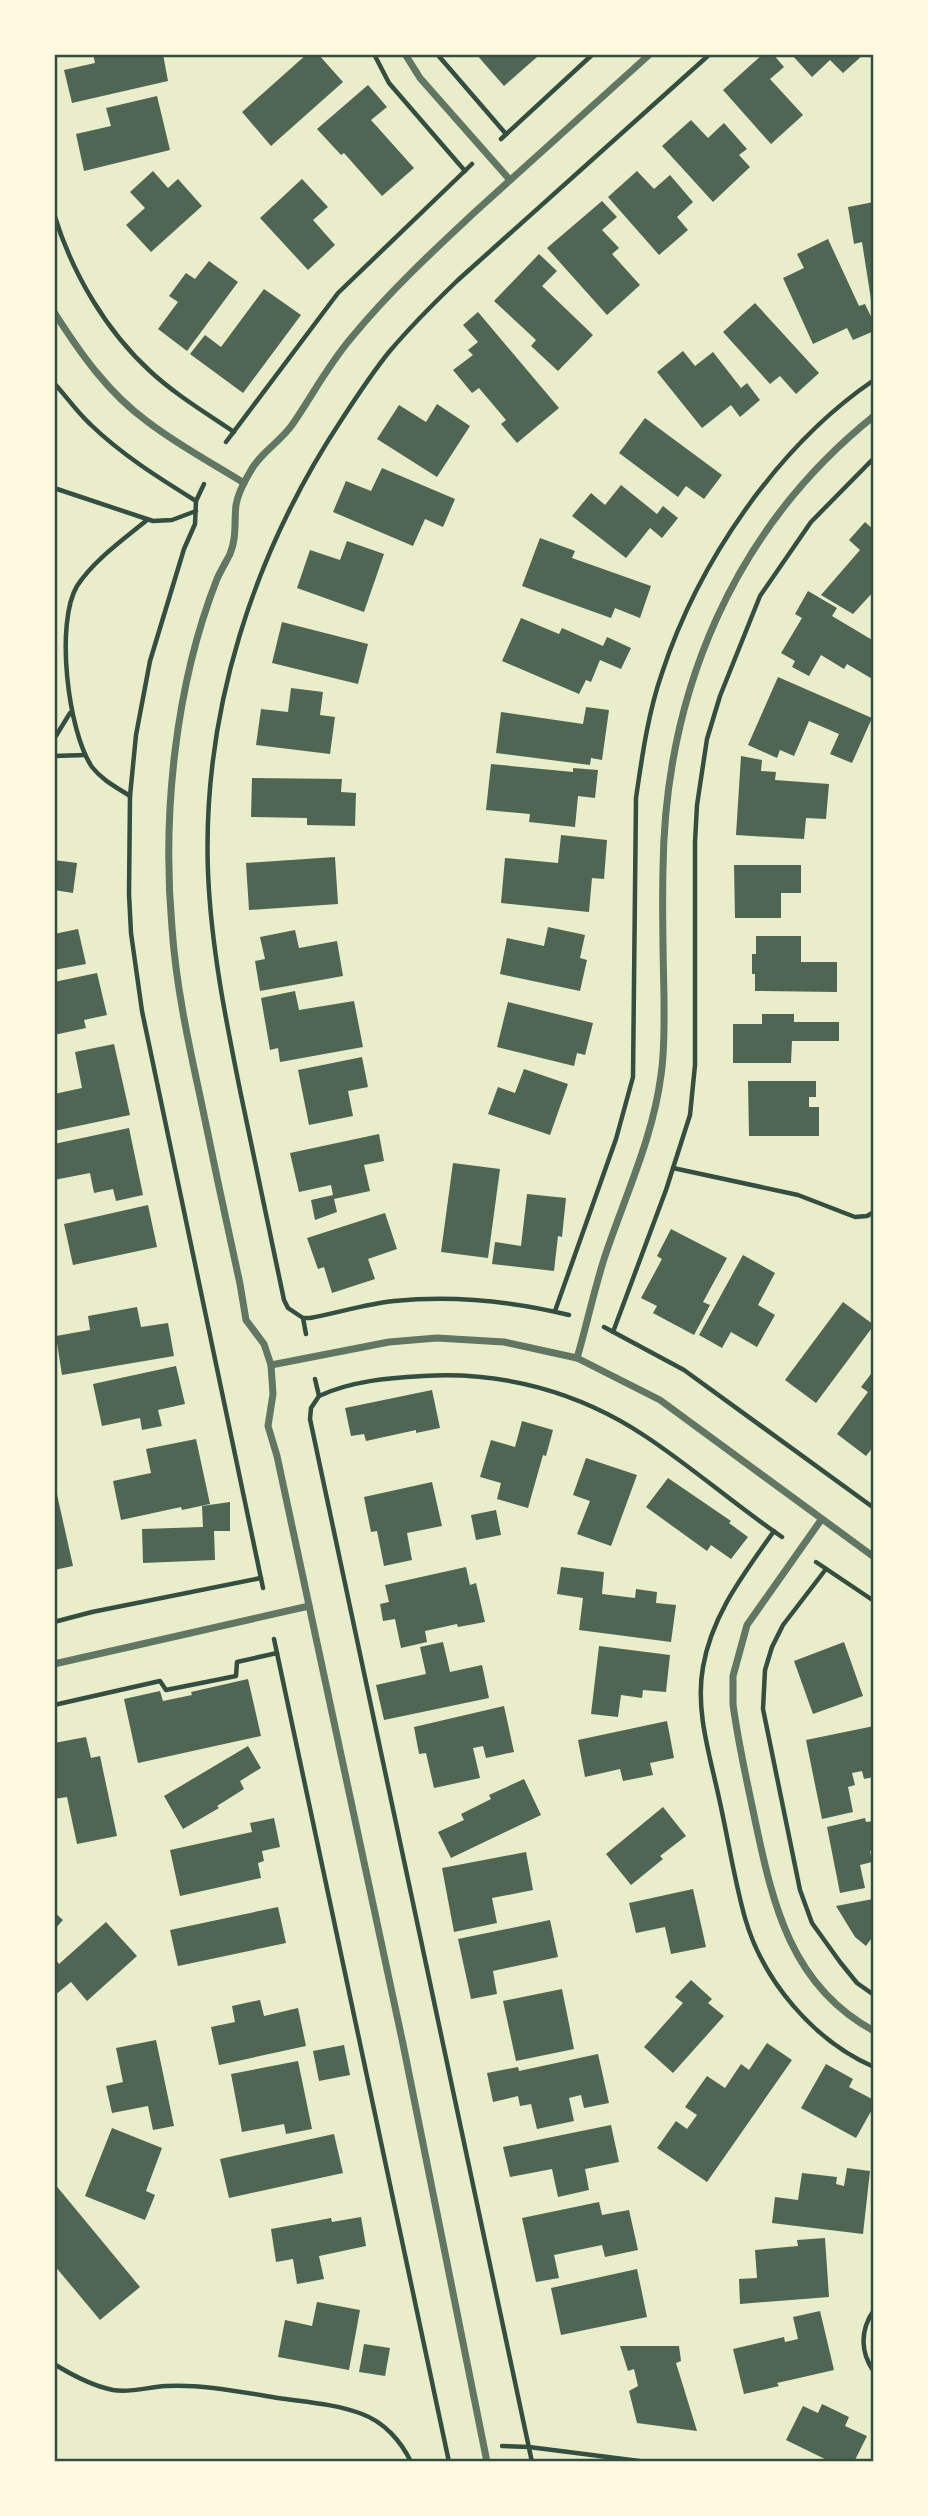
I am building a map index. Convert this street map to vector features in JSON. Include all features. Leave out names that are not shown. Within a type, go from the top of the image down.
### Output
[{"type":"street","points":[[405,54],[420,78],[510,180]]},
{"type":"street","points":[[487,2462],[403,2043],[277,1456],[268,1434],[268,1417],[273,1394],[271,1365],[264,1344],[243,1312],[240,1284],[186,1029],[172,928],[170,811],[181,714],[204,620],[217,579],[234,543],[236,503],[259,458],[286,433],[315,386],[351,337],[433,252],[650,54]]},
{"type":"street","points":[[54,312],[97,374],[126,404],[164,433],[244,483]]},
{"type":"street","points":[[577,1358],[605,1258],[650,1130],[658,1096],[664,1020],[663,869],[666,801],[677,734],[686,700],[710,632],[726,597],[752,555],[792,496],[815,468],[874,416]]},
{"type":"street","points":[[271,1365],[389,1342],[438,1338],[504,1342],[577,1358],[660,1399],[874,1557]]},
{"type":"street","points":[[821,1520],[747,1625],[733,1675],[733,1704],[769,1884],[779,1919],[816,1985],[843,2010],[874,2031]]},
{"type":"street","points":[[54,1664],[309,1605]]},
{"type":"path","points":[[374,54],[389,83],[465,171]]},
{"type":"path","points":[[437,54],[506,134]]},
{"type":"path","points":[[501,139],[593,54]]},
{"type":"path","points":[[569,1315],[480,1299],[450,1298],[391,1302],[310,1318],[303,1318],[288,1308],[284,1300],[230,1042],[210,908],[207,831],[215,746],[226,690],[254,587],[296,494],[330,437],[388,354],[420,316],[458,280],[710,54]]},
{"type":"path","points":[[226,442],[338,293],[472,164]]},
{"type":"path","points":[[54,214],[81,276],[121,341],[152,373],[234,432]]},
{"type":"path","points":[[54,383],[87,422],[111,444],[196,501]]},
{"type":"path","points":[[613,1332],[690,1115],[695,1066],[695,842],[697,805],[708,739],[734,657],[760,596],[811,522],[874,458]]},
{"type":"path","points":[[54,488],[147,520],[160,522],[196,511]]},
{"type":"path","points":[[130,796],[102,778],[85,755],[71,712],[66,638],[68,611],[77,587],[110,551],[147,520]]},
{"type":"path","points":[[54,739],[71,712]]},
{"type":"path","points":[[54,756],[85,755]]},
{"type":"path","points":[[673,1168],[798,1195],[855,1217],[874,1212]]},
{"type":"path","points":[[303,1318],[306,1334]]},
{"type":"path","points":[[604,1327],[684,1370],[874,1508]]},
{"type":"path","points":[[532,2462],[310,1419],[311,1408],[319,1396],[361,1383],[441,1375],[501,1379],[549,1390],[614,1417],[645,1436],[782,1537]]},
{"type":"path","points":[[315,1379],[319,1396]]},
{"type":"path","points":[[816,1562],[874,1601]]},
{"type":"path","points":[[826,1569],[783,1625],[772,1647],[765,1670],[763,1709],[800,1890],[812,1923],[840,1962],[858,1983],[874,1996]]},
{"type":"path","points":[[54,1622],[261,1578]]},
{"type":"path","points":[[274,1639],[449,2462]]},
{"type":"path","points":[[54,1704],[160,1681],[166,1690],[235,1676],[237,1661],[277,1653]]},
{"type":"path","points":[[874,2310],[862,2333],[864,2349],[874,2372]]},
{"type":"path","points":[[54,2364],[72,2376],[113,2390],[164,2386],[216,2389],[315,2403],[362,2414],[393,2434],[411,2462]]},
{"type":"path","points":[[484,2446],[528,2447],[647,2462]]},
{"type":"building","points":[[93,54],[124,54],[124,57],[163,54],[168,81],[72,103],[64,70],[95,63]]},
{"type":"building","points":[[307,54],[318,54],[343,82],[271,146],[242,112]]},
{"type":"building","points":[[476,54],[535,54],[537,57],[504,86]]},
{"type":"building","points":[[763,54],[773,54],[784,67],[770,79],[803,115],[771,144],[723,90]]},
{"type":"building","points":[[791,54],[864,54],[843,73],[830,60],[812,77]]},
{"type":"building","points":[[368,85],[387,107],[371,120],[414,168],[382,196],[344,153],[341,155],[317,129]]},
{"type":"building","points":[[157,96],[170,150],[84,171],[76,134],[111,126],[106,108]]},
{"type":"building","points":[[691,120],[708,138],[724,123],[747,149],[739,155],[750,167],[713,202],[662,146]]},
{"type":"building","points":[[153,171],[168,188],[178,179],[202,206],[151,252],[126,225],[145,208],[130,192]]},
{"type":"building","points":[[637,171],[654,189],[670,175],[693,202],[677,217],[688,230],[659,255],[608,197]]},
{"type":"building","points":[[302,179],[328,207],[313,220],[335,245],[308,270],[260,218]]},
{"type":"building","points":[[602,201],[617,217],[602,230],[619,248],[612,254],[640,285],[607,315],[547,248]]},
{"type":"building","points":[[874,202],[872,306],[862,242],[854,244],[848,207]]},
{"type":"building","points":[[828,239],[859,306],[865,304],[874,323],[874,331],[853,340],[847,328],[813,344],[783,278],[804,268],[797,254]]},
{"type":"building","points":[[539,254],[557,271],[542,286],[593,335],[558,371],[531,346],[536,340],[494,301]]},
{"type":"building","points":[[209,261],[238,282],[187,351],[158,329],[178,302],[169,296],[186,273],[195,279]]},
{"type":"building","points":[[264,289],[301,315],[243,393],[190,354],[205,335],[221,347]]},
{"type":"building","points":[[755,303],[819,373],[796,394],[780,376],[770,384],[723,332]]},
{"type":"building","points":[[478,312],[559,408],[517,443],[501,424],[506,420],[479,388],[472,393],[453,370],[473,355],[468,350],[478,342],[463,325]]},
{"type":"building","points":[[683,351],[695,366],[713,352],[741,388],[747,383],[760,400],[740,417],[731,405],[702,428],[657,372]]},
{"type":"building","points":[[437,404],[470,426],[437,477],[377,439],[399,405],[426,422]]},
{"type":"building","points":[[645,418],[722,475],[704,499],[686,486],[678,497],[619,453]]},
{"type":"building","points":[[382,468],[455,499],[443,527],[425,519],[413,546],[333,512],[346,481],[371,491]]},
{"type":"building","points":[[621,485],[657,514],[663,506],[678,518],[662,538],[650,528],[626,558],[572,516],[591,493],[605,505]]},
{"type":"building","points":[[865,522],[874,530],[874,591],[853,614],[821,595],[860,550],[849,540]]},
{"type":"building","points":[[540,538],[575,551],[572,558],[651,586],[640,618],[615,608],[611,618],[522,586]]},
{"type":"building","points":[[347,541],[384,554],[364,612],[297,588],[310,550],[340,560]]},
{"type":"building","points":[[808,591],[837,608],[832,616],[874,641],[874,680],[847,664],[844,669],[821,655],[809,676],[792,667],[795,661],[781,653],[802,618],[795,614]]},
{"type":"building","points":[[521,618],[559,634],[562,628],[603,646],[607,637],[631,648],[621,669],[600,660],[591,682],[586,680],[579,694],[502,661]]},
{"type":"building","points":[[282,622],[368,644],[358,684],[272,663]]},
{"type":"building","points":[[778,677],[872,718],[852,763],[830,754],[839,734],[809,721],[794,756],[780,750],[777,758],[748,745]]},
{"type":"building","points":[[291,688],[323,692],[320,715],[335,717],[330,754],[256,745],[261,709],[288,712]]},
{"type":"building","points":[[586,707],[609,710],[602,760],[591,758],[590,765],[496,753],[501,712],[583,724]]},
{"type":"building","points":[[741,756],[762,760],[761,771],[776,772],[775,780],[829,784],[826,819],[806,818],[804,839],[736,835]]},
{"type":"building","points":[[491,764],[573,772],[573,768],[598,770],[595,798],[578,796],[575,827],[529,822],[530,814],[486,810]]},
{"type":"building","points":[[252,778],[342,779],[341,792],[356,793],[355,826],[307,825],[307,818],[251,817]]},
{"type":"building","points":[[561,835],[607,840],[604,879],[592,878],[589,912],[501,903],[505,858],[558,863]]},
{"type":"building","points":[[335,857],[338,904],[249,910],[246,863]]},
{"type":"building","points":[[54,860],[77,863],[73,893],[54,890]]},
{"type":"building","points":[[734,865],[801,865],[801,893],[781,893],[781,918],[735,918]]},
{"type":"building","points":[[548,927],[585,935],[580,958],[587,960],[580,991],[500,974],[507,938],[544,946]]},
{"type":"building","points":[[78,929],[86,964],[54,970],[54,934]]},
{"type":"building","points":[[295,930],[299,948],[337,941],[343,976],[260,991],[255,961],[265,959],[260,937]]},
{"type":"building","points":[[756,936],[801,936],[801,962],[837,962],[837,992],[755,991],[752,954],[756,954]]},
{"type":"building","points":[[97,973],[107,1015],[84,1020],[86,1028],[54,1035],[54,982]]},
{"type":"building","points":[[295,991],[299,1010],[354,1001],[363,1047],[280,1062],[278,1048],[270,1050],[261,998]]},
{"type":"building","points":[[508,1002],[593,1023],[585,1055],[577,1053],[574,1066],[497,1047]]},
{"type":"building","points":[[762,1014],[794,1014],[794,1022],[839,1022],[839,1041],[792,1041],[791,1063],[733,1063],[733,1024],[762,1024]]},
{"type":"building","points":[[114,1044],[130,1115],[54,1131],[54,1094],[82,1088],[75,1052]]},
{"type":"building","points":[[362,1057],[368,1087],[348,1091],[353,1116],[309,1125],[298,1070]]},
{"type":"building","points":[[524,1069],[568,1084],[550,1135],[488,1114],[498,1087],[515,1093]]},
{"type":"building","points":[[748,1081],[816,1081],[816,1097],[809,1097],[809,1107],[819,1107],[819,1136],[749,1136]]},
{"type":"building","points":[[129,1128],[143,1195],[116,1201],[113,1189],[94,1193],[90,1173],[54,1180],[54,1144]]},
{"type":"building","points":[[379,1134],[384,1161],[364,1165],[370,1191],[334,1199],[337,1212],[315,1220],[311,1200],[333,1195],[331,1185],[299,1192],[290,1153]]},
{"type":"building","points":[[453,1163],[500,1169],[488,1258],[441,1252]]},
{"type":"building","points":[[527,1194],[566,1198],[562,1237],[558,1236],[554,1271],[492,1264],[495,1242],[521,1246]]},
{"type":"building","points":[[148,1205],[157,1247],[73,1265],[64,1224]]},
{"type":"building","points":[[385,1213],[397,1249],[368,1259],[375,1279],[332,1293],[324,1267],[318,1269],[307,1238]]},
{"type":"building","points":[[671,1229],[727,1258],[703,1302],[710,1305],[694,1335],[653,1313],[657,1306],[641,1298],[662,1259],[657,1256]]},
{"type":"building","points":[[743,1255],[775,1273],[758,1305],[775,1315],[757,1347],[731,1332],[722,1348],[699,1335]]},
{"type":"building","points":[[843,1302],[874,1325],[816,1403],[785,1380]]},
{"type":"building","points":[[137,1307],[141,1327],[168,1323],[174,1356],[62,1375],[56,1336],[90,1330],[88,1316]]},
{"type":"building","points":[[176,1366],[185,1404],[158,1410],[162,1426],[142,1430],[140,1418],[102,1426],[93,1384]]},
{"type":"building","points":[[874,1370],[874,1446],[866,1456],[837,1434],[868,1392],[861,1387]]},
{"type":"building","points":[[432,1390],[440,1428],[416,1433],[416,1430],[366,1441],[364,1434],[351,1436],[345,1408]]},
{"type":"building","points":[[522,1421],[553,1430],[528,1508],[497,1499],[501,1483],[480,1477],[491,1440],[515,1447]]},
{"type":"building","points":[[196,1439],[210,1504],[182,1510],[181,1507],[121,1520],[113,1481],[151,1473],[146,1449]]},
{"type":"building","points":[[586,1458],[637,1475],[611,1546],[577,1534],[590,1501],[573,1495]]},
{"type":"building","points":[[668,1478],[731,1521],[729,1523],[748,1537],[731,1559],[711,1545],[707,1551],[646,1507]]},
{"type":"building","points":[[54,1481],[73,1566],[54,1570]]},
{"type":"building","points":[[432,1482],[442,1526],[407,1533],[412,1560],[384,1566],[377,1531],[371,1532],[364,1497]]},
{"type":"building","points":[[230,1502],[230,1531],[214,1531],[215,1560],[143,1563],[142,1529],[203,1527],[202,1506]]},
{"type":"building","points":[[496,1510],[501,1535],[476,1540],[471,1515]]},
{"type":"building","points":[[466,1567],[470,1585],[476,1583],[485,1622],[458,1627],[457,1624],[425,1631],[427,1642],[401,1648],[395,1619],[383,1621],[380,1604],[389,1602],[385,1585]]},
{"type":"building","points":[[561,1567],[604,1572],[602,1594],[635,1598],[636,1589],[657,1592],[656,1603],[676,1605],[671,1642],[579,1630],[583,1598],[557,1594]]},
{"type":"building","points":[[443,1642],[450,1672],[482,1665],[489,1698],[384,1720],[376,1685],[426,1674],[420,1647]]},
{"type":"building","points":[[844,1642],[863,1696],[813,1714],[794,1661]]},
{"type":"building","points":[[599,1646],[670,1655],[666,1692],[643,1690],[642,1698],[621,1695],[618,1717],[591,1714]]},
{"type":"building","points":[[248,1679],[261,1736],[138,1763],[124,1699],[160,1691],[163,1701]]},
{"type":"building","points":[[504,1706],[514,1752],[486,1758],[483,1746],[473,1748],[480,1778],[434,1788],[426,1753],[419,1754],[414,1727]]},
{"type":"building","points":[[667,1721],[674,1758],[650,1763],[653,1775],[623,1781],[620,1769],[585,1777],[578,1740]]},
{"type":"building","points":[[874,1726],[874,1777],[864,1779],[862,1771],[852,1773],[855,1785],[848,1787],[853,1812],[822,1819],[806,1740]]},
{"type":"building","points":[[86,1737],[91,1758],[100,1756],[117,1836],[77,1844],[67,1797],[54,1799],[54,1743]]},
{"type":"building","points":[[248,1746],[261,1768],[240,1781],[244,1789],[217,1806],[219,1808],[183,1829],[164,1796]]},
{"type":"building","points":[[524,1779],[541,1815],[451,1858],[438,1832],[464,1820],[461,1814],[491,1799],[489,1795]]},
{"type":"building","points":[[663,1807],[686,1836],[660,1856],[663,1859],[631,1885],[606,1854]]},
{"type":"building","points":[[274,1818],[280,1847],[262,1851],[264,1861],[258,1863],[261,1878],[180,1896],[170,1850],[252,1832],[250,1823]]},
{"type":"building","points":[[865,1818],[866,1822],[874,1821],[874,1850],[870,1851],[872,1862],[860,1865],[865,1888],[840,1893],[827,1827]]},
{"type":"building","points":[[526,1852],[533,1890],[492,1898],[497,1923],[454,1932],[442,1868]]},
{"type":"building","points":[[693,1889],[706,1947],[671,1954],[665,1927],[636,1933],[629,1903]]},
{"type":"building","points":[[873,1899],[874,1941],[871,1939],[866,1946],[855,1937],[836,1906]]},
{"type":"building","points":[[278,1907],[286,1943],[178,1966],[170,1930]]},
{"type":"building","points":[[54,1912],[63,1920],[54,1930]]},
{"type":"building","points":[[550,1920],[558,1957],[493,1971],[497,1994],[471,1999],[458,1939]]},
{"type":"building","points":[[106,1922],[137,1956],[87,2001],[71,1982],[54,1996],[54,1961],[59,1964]]},
{"type":"building","points":[[691,1980],[712,1999],[708,2003],[724,2016],[673,2073],[644,2047],[683,2003],[675,1997]]},
{"type":"building","points":[[562,1989],[574,2049],[516,2061],[503,2001]]},
{"type":"building","points":[[260,2000],[264,2016],[298,2008],[306,2046],[219,2065],[211,2027],[235,2022],[232,2006]]},
{"type":"building","points":[[156,2040],[174,2126],[153,2130],[148,2106],[112,2113],[106,2086],[123,2082],[116,2048]]},
{"type":"building","points":[[767,2043],[792,2060],[707,2182],[657,2148],[676,2121],[687,2129],[697,2115],[685,2107],[707,2076],[725,2088],[741,2064],[749,2070]]},
{"type":"building","points":[[344,2045],[350,2075],[319,2081],[313,2051]]},
{"type":"building","points":[[598,2054],[609,2103],[584,2108],[581,2095],[569,2098],[574,2121],[537,2129],[531,2104],[520,2106],[518,2096],[493,2102],[487,2073],[518,2067],[519,2071]]},
{"type":"building","points":[[298,2061],[312,2129],[286,2134],[284,2124],[242,2132],[231,2074]]},
{"type":"building","points":[[826,2064],[853,2079],[849,2087],[874,2100],[874,2106],[856,2138],[801,2108]]},
{"type":"building","points":[[611,2125],[619,2162],[585,2169],[589,2190],[558,2197],[552,2169],[510,2177],[503,2147]]},
{"type":"building","points":[[112,2128],[162,2148],[146,2191],[155,2195],[145,2220],[85,2196]]},
{"type":"building","points":[[334,2134],[343,2173],[229,2198],[220,2159]]},
{"type":"building","points":[[847,2168],[870,2171],[863,2234],[772,2223],[775,2197],[798,2200],[802,2173],[837,2177],[836,2184],[844,2186]]},
{"type":"building","points":[[54,2183],[140,2287],[100,2320],[54,2265]]},
{"type":"building","points":[[599,2202],[602,2215],[629,2210],[638,2250],[605,2257],[602,2245],[554,2255],[559,2278],[536,2282],[522,2218]]},
{"type":"building","points":[[361,2217],[366,2246],[319,2256],[324,2279],[297,2284],[293,2259],[276,2262],[271,2229],[331,2218],[332,2222]]},
{"type":"building","points":[[825,2238],[829,2297],[740,2304],[739,2279],[757,2278],[755,2250],[798,2246],[797,2240]]},
{"type":"building","points":[[637,2269],[647,2317],[561,2335],[551,2288]]},
{"type":"building","points":[[317,2302],[360,2310],[349,2370],[278,2357],[285,2320],[312,2326]]},
{"type":"building","points":[[820,2311],[834,2370],[777,2383],[779,2386],[744,2394],[733,2349],[784,2337],[785,2342],[798,2339],[793,2317]]},
{"type":"building","points":[[364,2344],[390,2348],[385,2376],[359,2372]]},
{"type":"building","points":[[620,2346],[679,2346],[681,2361],[676,2363],[697,2431],[637,2423],[629,2391],[638,2386],[634,2369],[628,2371]]},
{"type":"building","points":[[822,2404],[849,2417],[845,2426],[867,2436],[854,2462],[831,2462],[786,2440],[803,2406],[818,2413]]}]
